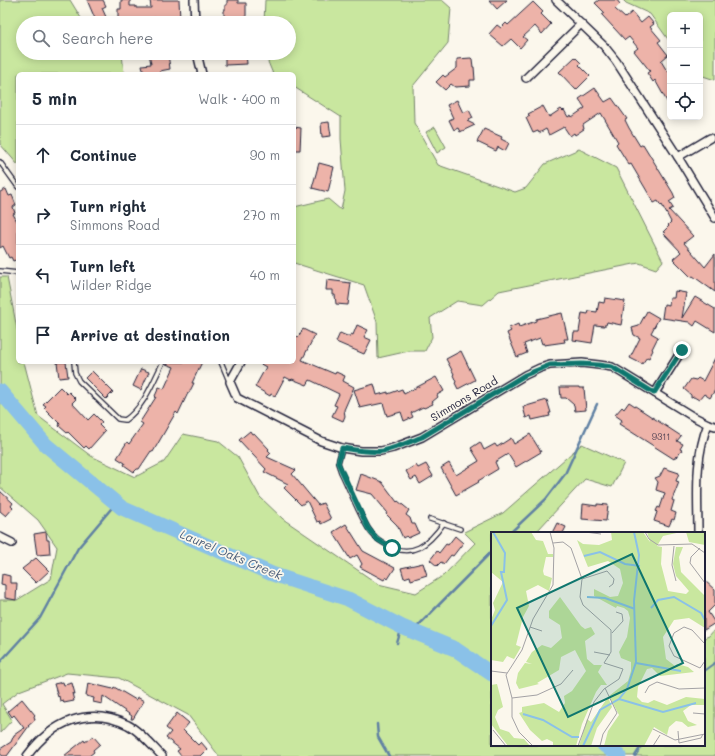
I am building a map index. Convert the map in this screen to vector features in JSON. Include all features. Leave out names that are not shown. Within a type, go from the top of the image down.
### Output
[{"type":"street","points":[[194,0],[195,16]]},
{"type":"street","points":[[556,0],[604,46],[616,61],[678,157],[715,218]]},
{"type":"street","points":[[526,78],[581,24]]},
{"type":"street","points":[[199,60],[202,72]]},
{"type":"street","points":[[678,157],[710,138]]},
{"type":"street","points":[[654,393],[682,350]]},
{"type":"street","points":[[230,382],[240,364]]},
{"type":"street","name":"Simmons Road","points":[[230,382],[237,398],[321,441],[342,448],[361,451],[381,451],[422,437],[525,375],[550,365],[582,364],[612,367],[692,416],[711,425]]},
{"type":"street","points":[[698,532],[699,458],[701,444],[711,425]]},
{"type":"street","points":[[0,537],[12,543]]},
{"type":"street","points":[[27,756],[45,735],[69,721],[85,717],[114,720],[129,726],[140,734],[162,756]]},
{"type":"lane","points":[[0,162],[16,183]]},
{"type":"lane","points":[[1,271],[16,273]]},
{"type":"lane","points":[[74,364],[75,373],[79,381],[118,419],[125,420],[132,415],[143,402],[162,364]]},
{"type":"lane","points":[[222,364],[230,382]]},
{"type":"lane","points":[[342,448],[338,463],[341,472],[368,528],[377,539],[392,548],[403,551],[415,549],[425,545],[434,537],[444,524]]},
{"type":"lane","points":[[430,519],[460,528]]},
{"type":"green space","points":[[0,0],[70,0],[80,16],[16,16],[16,60],[123,60],[124,72],[16,72],[16,163],[0,144]]},
{"type":"green space","points":[[265,0],[442,0],[451,8],[448,43],[413,86],[414,123],[438,165],[515,192],[526,188],[545,164],[579,149],[616,168],[663,261],[656,269],[639,263],[499,291],[483,305],[457,301],[430,318],[432,337],[425,351],[409,351],[378,358],[377,322],[364,285],[296,264],[296,207],[328,199],[341,210],[345,191],[341,117],[296,88],[296,72],[272,72],[267,60],[296,60],[296,16],[264,16]]},
{"type":"green space","points":[[623,0],[715,0],[715,80],[703,76],[703,12],[667,12],[667,38],[650,14],[626,3]]},
{"type":"green space","points":[[435,127],[446,147],[437,153],[426,132]]},
{"type":"green space","points":[[0,277],[7,277],[16,324],[16,364],[25,364],[38,416],[91,456],[135,477],[164,462],[183,434],[218,441],[238,457],[260,497],[283,519],[378,584],[416,593],[444,575],[475,543],[464,532],[503,513],[582,444],[624,463],[612,487],[585,479],[537,532],[491,532],[491,746],[705,746],[705,638],[709,636],[715,629],[715,756],[219,756],[188,715],[119,678],[67,673],[19,691],[2,704],[12,720],[0,733],[0,600],[17,600],[51,579],[57,547],[38,520],[0,487]]},
{"type":"building","points":[[87,0],[103,0],[106,6],[102,8],[106,16],[94,16]]},
{"type":"building","points":[[121,0],[130,0],[130,6],[136,6],[136,8],[151,8],[150,0],[179,0],[180,16],[118,16],[118,9],[121,9]]},
{"type":"building","points":[[227,0],[238,0],[238,3],[246,3],[246,16],[224,16],[225,5],[227,5]]},
{"type":"building","points":[[489,0],[507,0],[497,9]]},
{"type":"building","points":[[599,0],[617,0],[620,4],[615,9],[625,18],[632,12],[641,23],[648,17],[654,24],[650,27],[661,40],[658,42],[667,54],[667,56],[661,61],[667,71],[667,102],[655,80],[653,82],[647,73],[650,71],[634,51],[638,48],[629,37],[625,40],[602,15],[605,13],[595,3]]},
{"type":"building","points":[[533,2],[543,12],[541,14],[551,24],[542,34],[535,26],[523,37],[527,40],[520,48],[511,39],[503,46],[489,34],[497,25],[501,28],[506,23],[508,25]]},
{"type":"building","points":[[575,57],[581,63],[579,65],[590,76],[576,90],[559,72]]},
{"type":"building","points":[[471,58],[474,67],[475,80],[470,80],[470,86],[455,87],[451,84],[445,90],[436,82],[443,75],[445,77],[457,68],[457,59]]},
{"type":"building","points":[[150,60],[169,60],[170,69],[160,72],[144,72],[142,65],[151,64]]},
{"type":"building","points":[[225,60],[247,60],[247,64],[225,65]]},
{"type":"building","points":[[595,88],[605,102],[612,98],[627,119],[625,120],[640,146],[643,144],[673,193],[675,198],[669,202],[673,208],[669,210],[693,236],[684,243],[705,267],[715,254],[715,292],[693,276],[691,277],[673,259],[681,252],[663,232],[671,222],[662,205],[661,206],[658,201],[654,203],[631,164],[629,165],[616,144],[618,142],[601,113],[583,125],[584,129],[575,135],[574,133],[570,136],[564,127],[549,135],[546,129],[539,133],[538,131],[533,133],[526,118],[530,116],[528,114],[543,106],[549,117],[561,109],[563,111],[564,110],[568,117],[571,115],[572,117],[585,108],[579,99]]},
{"type":"building","points":[[457,100],[463,113],[469,110],[473,118],[467,121],[475,125],[460,132],[458,128],[454,130],[449,120],[453,118],[447,105]]},
{"type":"building","points":[[329,122],[331,136],[322,137],[321,123]]},
{"type":"building","points":[[296,127],[301,128],[300,150],[296,150]]},
{"type":"building","points":[[484,129],[502,137],[501,139],[509,143],[505,151],[498,147],[496,151],[477,142]]},
{"type":"building","points":[[319,163],[334,167],[328,192],[312,188]]},
{"type":"building","points":[[6,189],[9,196],[12,195],[16,205],[13,207],[15,213],[13,214],[16,219],[16,260],[13,261],[11,257],[9,258],[3,246],[0,248],[0,192]]},
{"type":"building","points":[[327,280],[351,283],[348,305],[336,304],[333,290],[326,290]]},
{"type":"building","points":[[675,291],[686,293],[682,318],[695,297],[715,309],[715,332],[697,321],[694,326],[689,322],[662,318],[664,304],[669,305],[670,298],[674,298]]},
{"type":"building","points":[[605,298],[625,301],[621,325],[607,322],[604,326],[595,325],[592,343],[573,340],[574,332],[579,332],[582,313],[588,314],[589,311],[597,312],[599,302],[604,303]]},
{"type":"building","points":[[647,311],[659,318],[651,333],[658,337],[649,358],[647,357],[642,364],[630,358],[640,338],[634,335],[632,328],[639,326]]},
{"type":"building","points":[[562,313],[568,339],[564,339],[565,342],[544,345],[544,343],[542,344],[540,338],[524,344],[527,353],[517,357],[507,333],[511,331],[509,328],[518,324],[519,327],[536,321],[536,319]]},
{"type":"building","points":[[357,325],[368,330],[364,337],[371,340],[364,354],[336,342],[340,333],[347,336],[350,336],[351,334],[353,335]]},
{"type":"building","points":[[303,329],[315,335],[302,360],[335,374],[336,372],[345,376],[343,381],[354,387],[344,410],[345,416],[343,421],[332,416],[337,406],[334,405],[339,394],[310,380],[307,385],[285,377],[275,396],[271,394],[270,396],[255,387],[266,367],[261,364],[296,364],[296,336],[298,337]]},
{"type":"building","points":[[461,351],[475,380],[458,389],[455,383],[454,374],[446,359]]},
{"type":"building","points":[[715,358],[715,390],[710,398],[704,394],[699,400],[694,397],[691,398],[691,395],[684,389],[691,379],[696,380],[698,378],[703,381]]},
{"type":"building","points":[[57,364],[66,364],[68,377],[59,378]]},
{"type":"building","points":[[166,364],[201,364],[192,383],[194,383],[178,414],[176,412],[153,452],[151,451],[139,469],[134,472],[124,465],[125,463],[117,458],[127,442],[129,444],[143,424],[140,422],[156,397],[155,396],[159,387],[164,389],[174,367]]},
{"type":"building","points":[[141,369],[149,372],[141,390],[133,386]]},
{"type":"building","points":[[92,371],[113,392],[106,399],[85,378]]},
{"type":"building","points":[[436,377],[444,391],[437,395],[438,397],[432,402],[433,404],[411,413],[413,417],[404,421],[401,412],[387,416],[383,403],[360,408],[354,390],[374,384],[377,395],[388,392],[388,394],[402,389],[404,394]]},
{"type":"building","points":[[60,387],[67,394],[69,392],[76,399],[72,403],[88,420],[94,414],[102,422],[99,425],[105,431],[89,449],[86,446],[84,448],[68,432],[67,433],[59,426],[60,424],[44,408],[46,406],[43,404]]},
{"type":"building","points":[[560,387],[584,388],[586,410],[575,411],[574,405],[566,398],[561,398]]},
{"type":"building","points":[[547,400],[551,413],[549,413],[550,416],[532,420],[531,416],[526,418],[523,407]]},
{"type":"building","points":[[629,402],[681,436],[677,441],[683,444],[680,449],[682,450],[677,457],[676,456],[674,459],[619,424],[622,420],[615,415],[622,407],[624,409]]},
{"type":"building","points":[[250,431],[252,434],[254,433],[269,449],[268,450],[271,453],[267,457],[296,470],[292,474],[318,505],[323,503],[331,519],[321,524],[320,521],[317,522],[307,501],[301,505],[284,488],[288,484],[264,472],[266,469],[239,440]]},
{"type":"building","points":[[530,434],[541,452],[516,467],[508,454],[495,462],[498,469],[456,495],[441,468],[449,463],[456,475],[479,461],[471,448],[480,442],[484,450],[495,444],[497,447],[511,438],[514,444]]},
{"type":"building","points":[[426,464],[433,476],[420,484],[416,477],[411,480],[406,471],[416,465],[418,468]]},
{"type":"building","points":[[664,468],[679,473],[676,481],[679,482],[672,500],[674,501],[671,511],[676,513],[674,520],[672,519],[669,526],[654,521],[656,511],[658,507],[660,508],[665,493],[656,490],[658,482],[655,478],[660,476]]},
{"type":"building","points":[[361,474],[382,482],[397,502],[398,501],[409,510],[406,515],[410,518],[412,524],[415,524],[419,533],[408,538],[406,536],[403,538],[397,525],[386,514],[387,512],[372,494],[356,490]]},
{"type":"building","points":[[0,491],[13,503],[11,506],[13,508],[6,516],[0,511]]},
{"type":"building","points":[[583,504],[597,506],[597,504],[608,505],[606,521],[582,519]]},
{"type":"building","points":[[557,523],[566,527],[564,532],[552,532]]},
{"type":"building","points":[[346,524],[363,551],[395,568],[388,579],[386,577],[384,580],[360,567],[362,564],[357,555],[350,559],[333,532]]},
{"type":"building","points":[[46,532],[47,540],[49,540],[50,554],[37,555],[34,534]]},
{"type":"building","points":[[455,536],[463,543],[453,556],[451,555],[444,564],[441,562],[437,566],[430,560],[437,551],[439,553],[446,544],[448,545]]},
{"type":"building","points":[[36,558],[49,571],[36,583],[22,569]]},
{"type":"building","points":[[423,563],[427,575],[411,580],[410,576],[404,578],[401,568]]},
{"type":"building","points":[[2,574],[10,576],[10,583],[17,583],[16,600],[5,598],[5,585],[1,584]]},
{"type":"building","points":[[705,581],[715,590],[715,605],[708,612],[715,623],[705,629]]},
{"type":"building","points":[[63,682],[64,685],[72,683],[75,694],[72,693],[74,701],[64,703],[63,700],[60,701],[54,684]]},
{"type":"building","points":[[88,683],[113,689],[114,687],[136,700],[137,697],[144,701],[133,719],[131,719],[132,716],[103,696],[102,704],[93,702],[94,698],[86,696]]},
{"type":"building","points":[[22,699],[35,715],[35,720],[28,726],[7,756],[3,756],[0,754],[0,749],[11,742],[14,735],[24,728],[14,715],[12,717],[8,711]]},
{"type":"building","points":[[177,713],[189,723],[183,730],[198,745],[201,742],[207,749],[200,756],[181,756],[177,751],[180,749],[166,738],[171,732],[166,728]]},
{"type":"building","points":[[93,736],[100,744],[89,756],[64,756],[84,740],[85,742]]},
{"type":"waterway","name":"Laurel Oaks Creek","points":[[0,391],[46,445],[122,508],[272,574],[348,599],[402,627],[455,649],[491,673]]},
{"type":"waterway","points":[[511,532],[546,499],[565,474],[597,404]]},
{"type":"waterway","points":[[0,662],[40,618],[78,548],[116,503]]},
{"type":"waterway","points":[[413,631],[491,552]]},
{"type":"waterway","points":[[397,643],[402,627]]},
{"type":"waterway","points":[[705,670],[715,663]]},
{"type":"waterway","points":[[377,724],[378,737],[389,756]]},
{"type":"waterway","name":"Laurel Oaks Creek","points":[[605,746],[619,756]]},
{"type":"waterway","points":[[635,756],[641,746]]},
{"type":"route","points":[[392,548],[377,539],[368,528],[338,463],[342,448],[361,451],[381,451],[422,437],[525,375],[550,365],[565,363],[612,367],[654,393],[682,350]]}]
